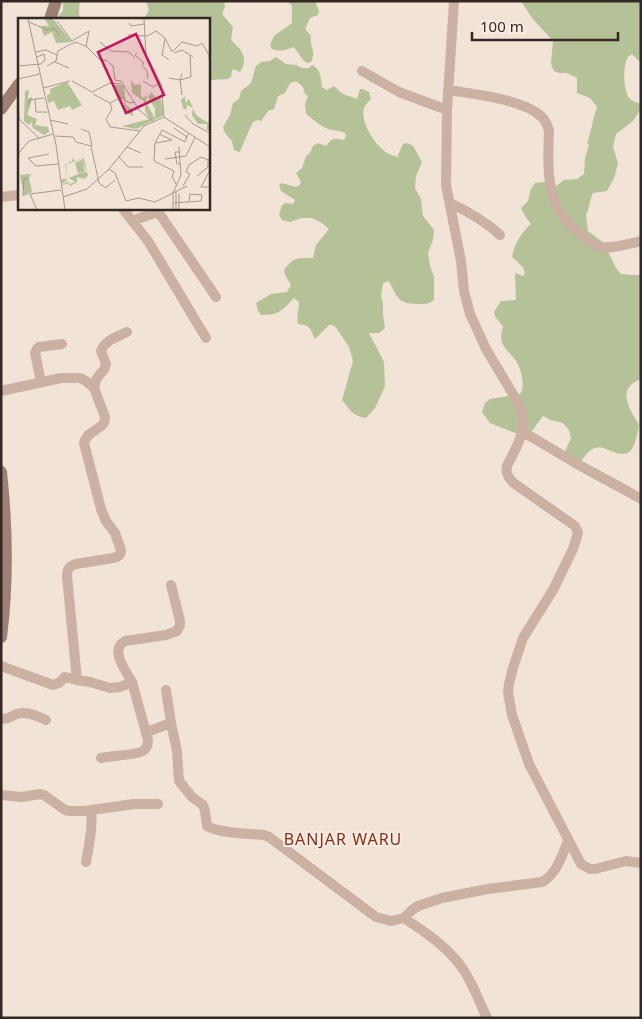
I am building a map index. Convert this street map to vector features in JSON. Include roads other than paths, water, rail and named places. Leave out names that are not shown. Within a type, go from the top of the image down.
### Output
[{"type":"main road","points":[[50,18],[56,1]]},
{"type":"main road","points":[[1,109],[18,85]]},
{"type":"main road","points":[[1,472],[5,506],[6,554],[1,637]]},
{"type":"street","points":[[454,1],[447,110],[446,185],[461,261],[464,291],[470,314],[486,349],[520,406],[523,416],[523,432],[506,471],[514,484],[574,526],[578,532],[573,549],[553,590],[523,638],[509,684],[508,692],[512,715],[530,764],[581,864],[590,869],[601,869],[626,861],[641,863]]},
{"type":"street","points":[[362,71],[399,92],[447,110]]},
{"type":"street","points":[[448,90],[512,102],[527,107],[538,114],[547,123],[549,130],[550,181],[559,212],[580,234],[597,246],[615,246],[641,241]]},
{"type":"street","points":[[1,198],[18,196]]},
{"type":"street","points":[[450,203],[487,223],[500,235]]},
{"type":"street","points":[[124,210],[148,240],[206,338]]},
{"type":"street","points":[[132,221],[154,213],[161,216],[216,297]]},
{"type":"street","points":[[94,388],[106,364],[101,351],[103,346],[127,332]]},
{"type":"street","points":[[41,382],[35,353],[37,349],[39,347],[62,344]]},
{"type":"street","points":[[1,392],[41,382],[80,378],[94,388],[105,417],[106,421],[104,424],[88,434],[84,442],[100,509],[115,533],[121,552],[119,556],[76,564],[68,570],[77,680]]},
{"type":"street","points":[[523,432],[578,466],[641,500]]},
{"type":"street","points":[[101,758],[143,751],[148,743],[147,732],[132,682],[120,660],[119,646],[125,641],[166,635],[177,631],[180,621],[171,585]]},
{"type":"street","points":[[1,666],[53,685],[59,683],[65,677],[110,688],[120,687],[132,682]]},
{"type":"street","points":[[166,690],[177,750],[179,780],[192,796],[203,805],[208,826],[223,831],[269,837],[382,919],[391,921],[404,918],[418,906],[437,899],[542,882],[554,872],[568,840]]},
{"type":"street","points":[[1,719],[4,720],[16,714],[25,713],[46,720]]},
{"type":"street","points":[[147,732],[171,723]]},
{"type":"street","points":[[1,795],[22,797],[40,794],[65,810],[84,811],[134,804],[158,804]]},
{"type":"street","points":[[86,862],[91,837],[91,810]]},
{"type":"street","points":[[404,918],[423,930],[458,962],[487,1018]]},
{"type":"district","name":"BANJAR WARU","points":[[343,839]]}]
